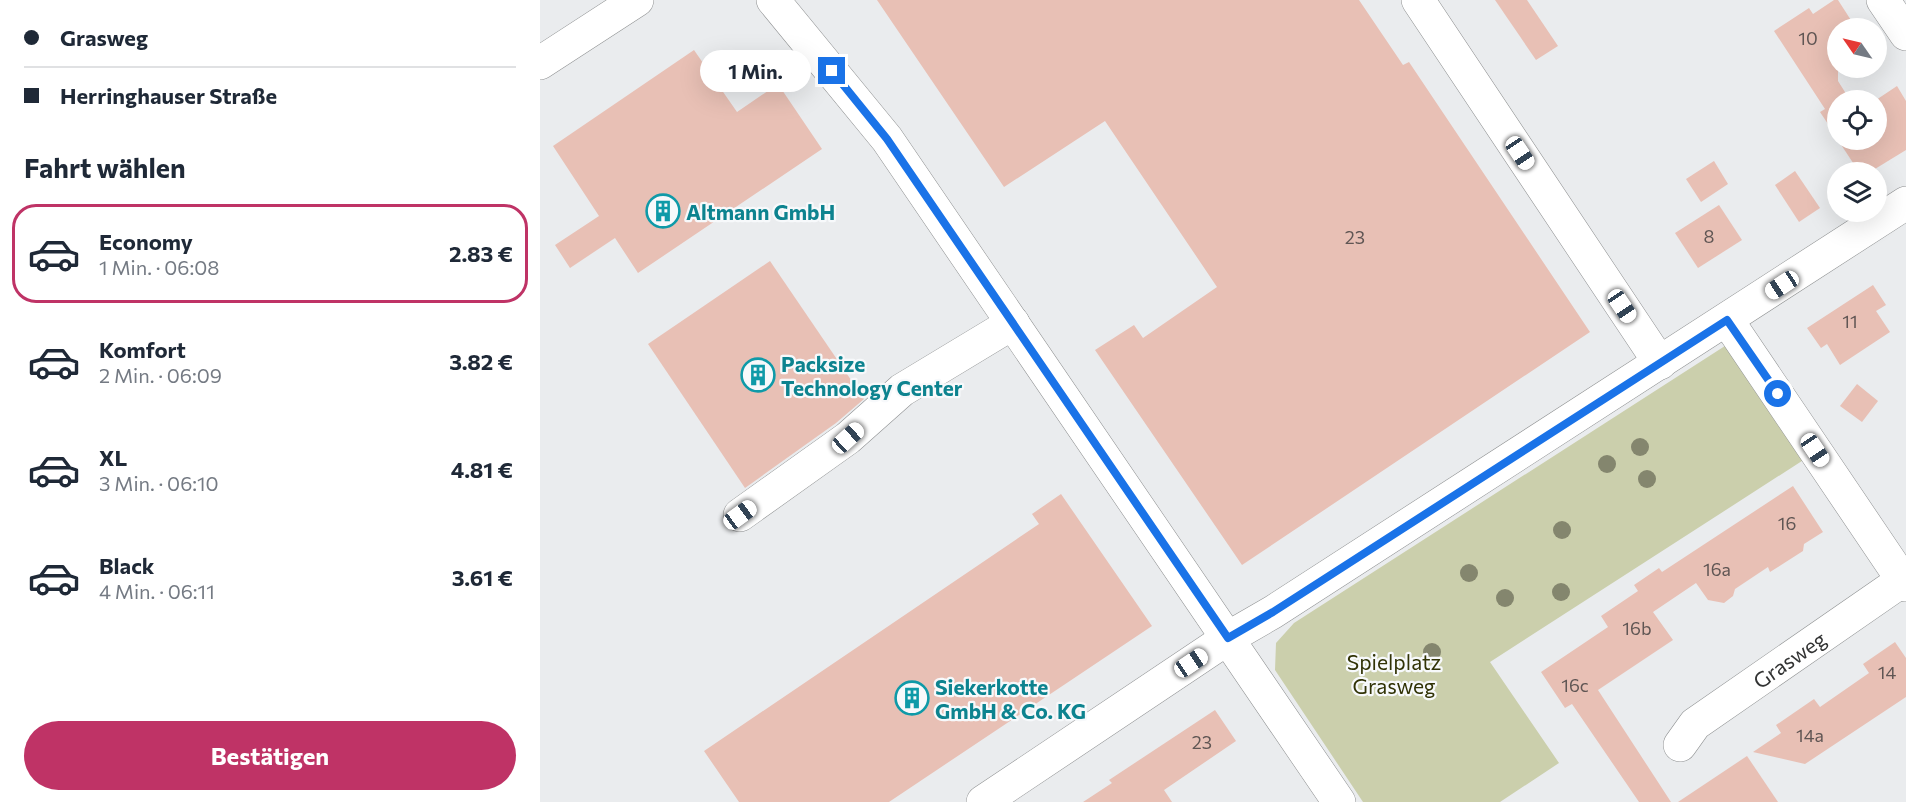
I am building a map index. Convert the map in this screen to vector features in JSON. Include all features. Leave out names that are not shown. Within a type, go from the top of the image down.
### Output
[{"type":"street","points":[[540,63],[638,0]]},
{"type":"street","points":[[773,0],[887,139],[1339,802]]},
{"type":"street","points":[[1418,0],[1660,363]]},
{"type":"street","points":[[1883,0],[1906,34]]},
{"type":"street","points":[[983,802],[1228,638],[1273,612],[1906,203]]},
{"type":"street","name":"Grasweg","points":[[1680,745],[1695,724],[1904,583],[1727,320]]},
{"type":"street","points":[[740,515],[848,438],[902,390],[1013,323]]},
{"type":"green space","name":"Spielplatz Grasweg","points":[[1728,344],[1805,459],[1490,662],[1559,763],[1500,802],[1363,802],[1275,670],[1276,643],[1294,623]]},
{"type":"building","points":[[877,0],[1359,0],[1403,65],[1409,62],[1590,332],[1242,565],[1095,350],[1134,325],[1143,338],[1217,287],[1105,121],[1004,187]]},
{"type":"building","points":[[1495,0],[1527,0],[1558,46],[1536,60]]},
{"type":"building","points":[[1834,0],[1838,0],[1850,18],[1827,18],[1827,78],[1838,78],[1844,90],[1827,90],[1827,122],[1820,112],[1825,109],[1774,31],[1809,8],[1813,14]]},
{"type":"building","name":"Altmann GmbH","points":[[694,50],[737,112],[778,84],[822,149],[638,273],[615,238],[570,268],[555,245],[599,216],[553,146]]},
{"type":"building","points":[[1897,86],[1906,101],[1906,150],[1886,162],[1852,162],[1845,150],[1887,150],[1887,93]]},
{"type":"building","points":[[1714,161],[1728,184],[1701,202],[1686,179]]},
{"type":"building","points":[[1795,171],[1820,208],[1799,222],[1775,185]]},
{"type":"building","points":[[1719,205],[1742,240],[1698,268],[1675,233]]},
{"type":"building","name":"Packsize Technology Center","points":[[770,261],[864,399],[836,423],[745,488],[648,344]]},
{"type":"building","points":[[1873,285],[1886,305],[1876,311],[1890,332],[1840,365],[1827,344],[1821,348],[1807,328]]},
{"type":"building","points":[[1857,384],[1878,401],[1862,422],[1840,406]]},
{"type":"building","points":[[1793,486],[1823,532],[1804,544],[1803,551],[1770,572],[1768,567],[1735,589],[1733,596],[1724,603],[1708,600],[1696,583],[1653,612],[1673,640],[1598,690],[1671,802],[1639,802],[1572,704],[1565,708],[1541,672],[1608,627],[1601,616],[1638,591],[1634,585],[1659,568],[1662,572]]},
{"type":"building","name":"Siekerkotte GmbH & Co. KG","points":[[1061,494],[1152,626],[889,802],[739,802],[704,751],[1039,524],[1032,514]]},
{"type":"building","points":[[1895,642],[1906,658],[1906,697],[1805,764],[1753,752],[1781,733],[1776,725],[1814,699],[1820,707],[1869,673],[1863,664]]},
{"type":"building","points":[[1215,710],[1236,741],[1164,790],[1172,802],[1083,802],[1112,783],[1109,780]]},
{"type":"building","points":[[1747,756],[1778,802],[1678,802]]},
{"type":"place","name":"Altmann GmbH","points":[[663,211]]},
{"type":"place","name":"Packsize Technology Center","points":[[758,375]]},
{"type":"place","name":"Siekerkotte GmbH & Co. KG","points":[[912,698]]},
{"type":"route","points":[[832,71],[887,139],[1228,638],[1273,612],[1727,320],[1778,394]]}]
